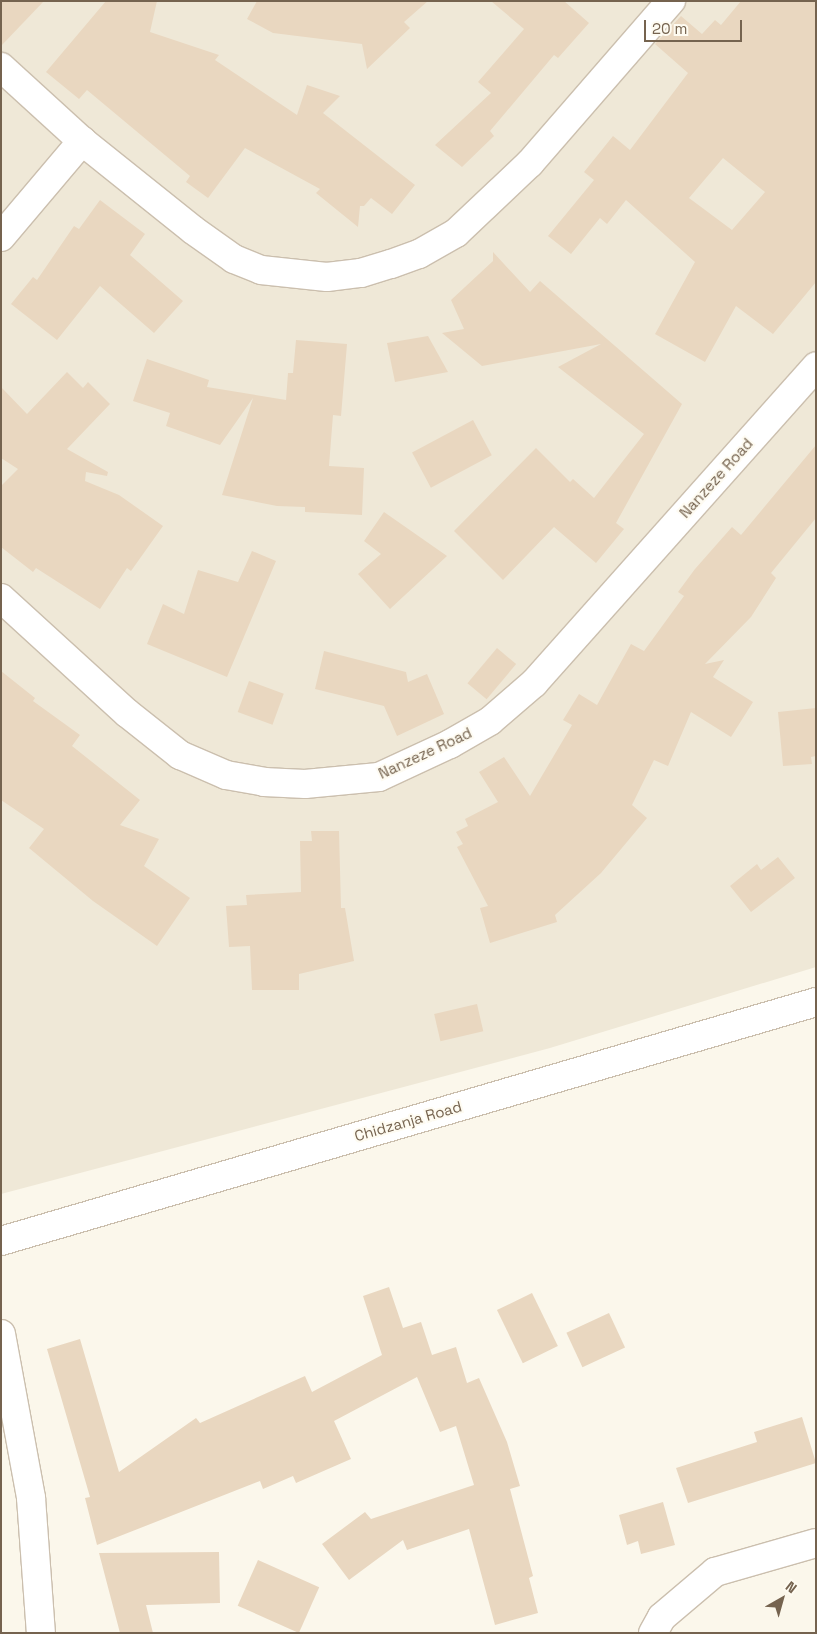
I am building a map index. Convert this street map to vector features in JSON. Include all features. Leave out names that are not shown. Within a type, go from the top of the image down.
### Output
[{"type":"street","points":[[1,67],[82,141],[193,230],[234,259],[261,270],[290,275],[327,276],[360,273],[419,254],[456,233],[494,201],[671,1]]},
{"type":"street","points":[[1,237],[82,141]]},
{"type":"street","name":"Nanzeze Road","points":[[1,598],[127,713],[180,755],[226,775],[264,782],[305,784],[379,777],[466,735],[490,720],[534,683],[816,366]]},
{"type":"street","name":"Chidzanja Road","points":[[1,1242],[816,1002]]},
{"type":"street","points":[[1,1334],[31,1498],[41,1633]]},
{"type":"street","points":[[653,1633],[662,1617],[715,1572],[816,1543]]},
{"type":"shaded area","points":[[1,1],[816,1],[816,967],[550,1048],[1,1194]]},
{"type":"building","points":[[1,1],[44,1],[1,46]]},
{"type":"building","points":[[106,1],[157,1],[150,32],[219,55],[215,60],[297,115],[307,85],[340,96],[323,113],[415,185],[392,214],[371,198],[364,206],[360,206],[358,227],[316,193],[320,189],[245,148],[208,198],[186,182],[190,176],[87,90],[79,99],[46,72]]},
{"type":"building","points":[[257,1],[428,1],[404,22],[410,28],[367,69],[362,44],[273,33],[247,19]]},
{"type":"building","points":[[491,1],[564,1],[589,23],[558,58],[554,55],[490,131],[494,136],[462,167],[435,145],[491,93],[478,82],[524,29]]},
{"type":"building","points":[[741,1],[816,1],[816,282],[773,334],[736,306],[705,362],[655,334],[695,262],[626,200],[607,224],[600,218],[571,254],[548,236],[594,180],[584,172],[613,136],[630,150],[688,73],[655,44],[681,16],[702,34],[715,20],[721,25]],"holes":[[[723,158],[765,192],[732,230],[689,198]]]},
{"type":"building","points":[[100,200],[145,234],[130,255],[183,301],[154,333],[100,286],[57,340],[11,304],[33,277],[37,280],[74,226],[79,229]]},
{"type":"building","points":[[493,252],[530,292],[540,281],[682,404],[616,523],[624,529],[596,563],[554,527],[503,580],[454,531],[536,448],[570,482],[573,479],[594,498],[644,434],[558,367],[601,344],[482,366],[442,333],[464,329],[451,300],[493,261]]},
{"type":"building","points":[[428,336],[448,372],[395,382],[387,343]]},
{"type":"building","points":[[296,340],[347,344],[341,416],[333,415],[329,466],[364,468],[362,515],[305,512],[305,507],[277,506],[222,495],[253,398],[220,445],[166,426],[170,413],[133,401],[147,359],[209,380],[207,387],[286,400],[288,373],[293,373]]},
{"type":"building","points":[[67,372],[83,388],[88,382],[110,404],[67,449],[108,472],[107,476],[86,472],[85,481],[119,495],[163,526],[131,571],[127,568],[100,609],[36,568],[33,572],[1,547],[1,486],[18,469],[1,458],[1,387],[27,414]]},
{"type":"building","points":[[473,420],[492,455],[431,488],[412,452]]},
{"type":"building","points":[[816,445],[816,518],[771,573],[776,578],[751,617],[705,664],[724,660],[713,677],[753,702],[731,737],[691,712],[668,766],[654,760],[632,805],[647,818],[601,873],[555,915],[557,922],[490,943],[480,908],[488,906],[457,847],[463,844],[456,832],[468,826],[465,819],[498,802],[479,772],[504,757],[530,796],[572,725],[563,720],[579,694],[597,705],[631,644],[644,651],[684,596],[678,592],[695,569],[732,527],[741,535]]},
{"type":"building","points":[[384,512],[447,556],[390,609],[358,574],[381,554],[364,541]]},
{"type":"building","points":[[252,551],[276,561],[227,677],[147,644],[163,604],[184,614],[198,570],[238,582]]},
{"type":"building","points":[[497,648],[516,664],[487,699],[467,683]]},
{"type":"building","points":[[324,651],[406,672],[408,682],[427,674],[444,714],[397,736],[384,706],[315,689]]},
{"type":"building","points":[[1,671],[35,698],[33,701],[80,735],[72,746],[140,800],[120,825],[159,839],[144,866],[190,898],[157,946],[93,901],[29,848],[44,829],[1,800]]},
{"type":"building","points":[[249,681],[284,694],[272,725],[238,712]]},
{"type":"building","points":[[816,708],[816,756],[811,757],[812,764],[783,766],[778,712]]},
{"type":"building","points":[[311,831],[339,831],[341,908],[345,908],[354,961],[299,974],[299,990],[252,990],[250,946],[229,947],[226,906],[247,905],[246,895],[301,892],[300,841],[312,841]]},
{"type":"building","points":[[778,857],[795,878],[751,912],[730,886],[757,864],[761,870]]},
{"type":"building","points":[[477,1004],[483,1031],[440,1041],[434,1014]]},
{"type":"building","points":[[389,1287],[403,1328],[421,1322],[432,1355],[456,1347],[467,1383],[479,1378],[507,1442],[520,1486],[510,1489],[533,1576],[529,1578],[538,1613],[495,1625],[469,1529],[407,1550],[403,1540],[349,1580],[322,1544],[365,1512],[371,1519],[474,1485],[456,1426],[440,1432],[417,1377],[334,1421],[351,1459],[296,1483],[293,1476],[263,1489],[260,1481],[97,1545],[85,1498],[90,1497],[47,1349],[80,1339],[119,1472],[196,1418],[200,1423],[305,1376],[312,1392],[382,1355],[363,1296]]},
{"type":"building","points":[[532,1293],[558,1346],[523,1363],[497,1310]]},
{"type":"building","points":[[609,1313],[625,1347],[582,1367],[566,1333]]},
{"type":"building","points":[[802,1417],[816,1463],[688,1503],[676,1468],[757,1442],[754,1432]]},
{"type":"building","points":[[663,1502],[675,1545],[641,1554],[638,1541],[627,1545],[619,1515]]},
{"type":"building","points":[[219,1552],[220,1603],[146,1605],[153,1633],[120,1633],[99,1553]]},
{"type":"building","points":[[258,1560],[319,1587],[299,1633],[238,1606]]}]
